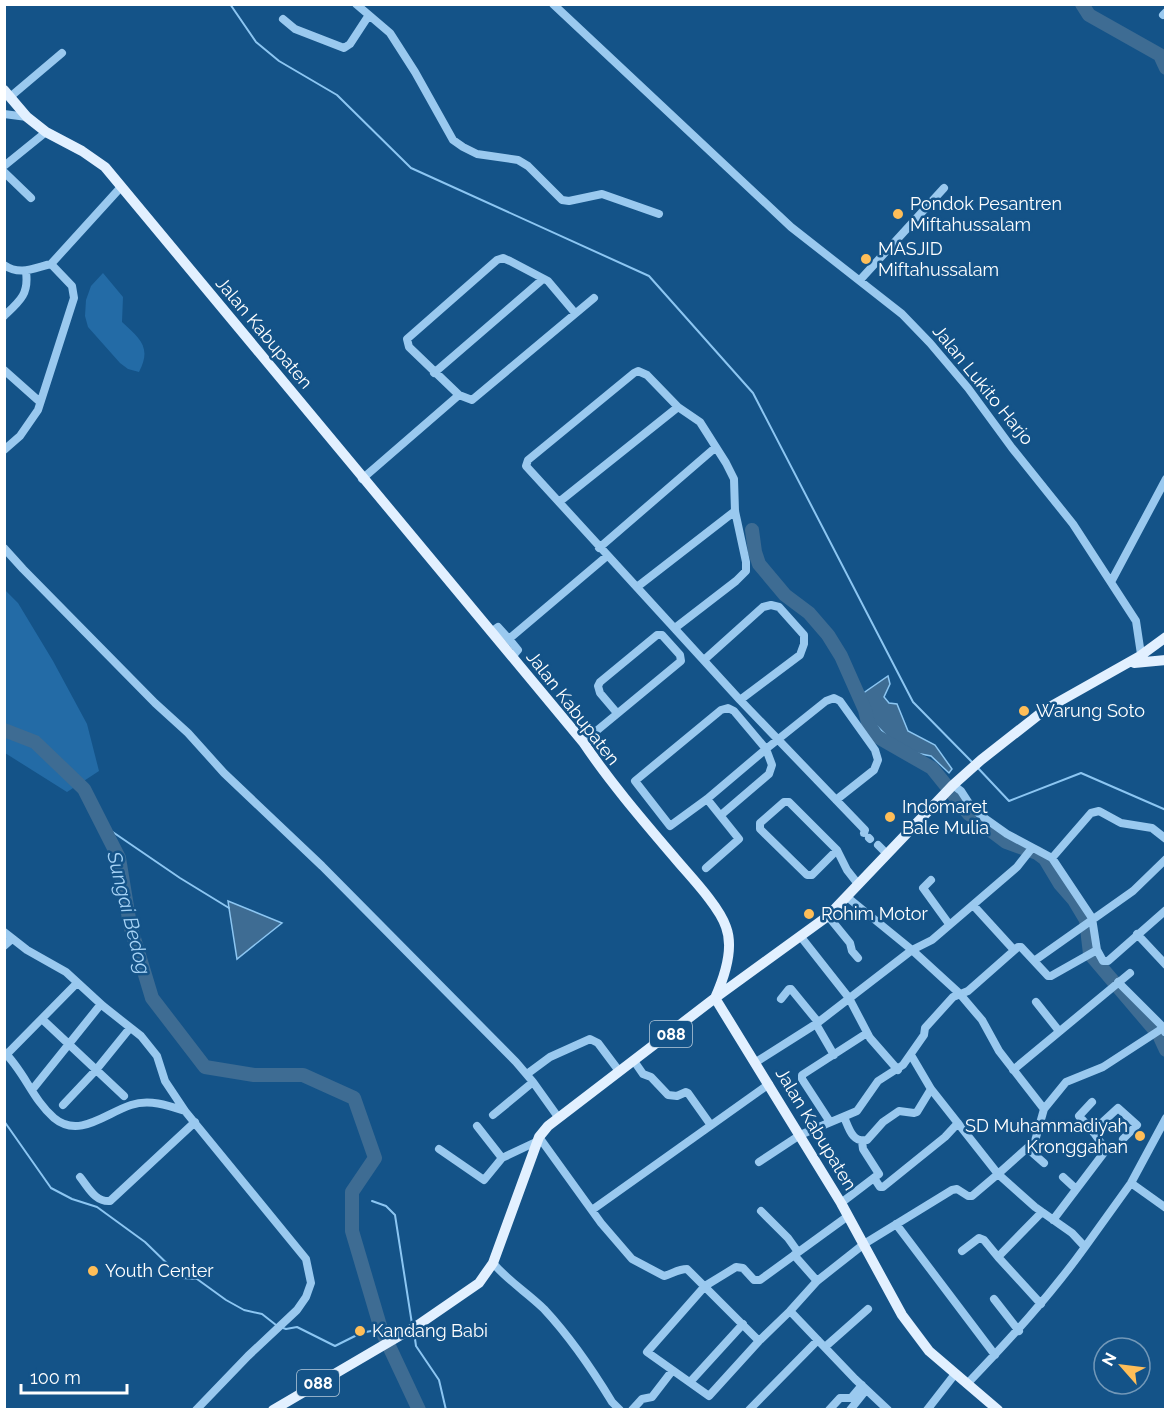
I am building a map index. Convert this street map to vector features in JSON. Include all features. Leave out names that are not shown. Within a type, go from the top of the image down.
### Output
[{"type":"main road","name":"Jalan Kabupaten","points":[[7,94],[27,117],[46,132],[82,151],[105,168],[583,742],[608,779],[693,880],[726,925],[727,958],[715,998],[801,1135],[902,1315],[929,1351],[998,1410]]},
{"type":"main road","points":[[1141,658],[1166,637]]},
{"type":"main road","points":[[1141,658],[1166,660]]},
{"type":"main road","name":"088","points":[[273,1410],[418,1325],[479,1283],[493,1263],[538,1139],[558,1117],[828,916],[953,784],[981,759],[1046,709],[1125,664],[1141,658]]},
{"type":"street","points":[[356,4],[390,33],[457,144],[477,154],[519,159],[562,200],[569,201],[602,194],[659,214]]},
{"type":"street","name":"Jalan Lukito Harjo","points":[[553,4],[791,227],[902,314],[968,388],[1012,448],[1073,524],[1136,621],[1141,658]]},
{"type":"street","points":[[283,19],[295,29],[344,48],[350,44],[369,15]]},
{"type":"street","points":[[7,94],[62,53]]},
{"type":"street","points":[[4,114],[27,117]]},
{"type":"street","points":[[4,166],[46,132]]},
{"type":"street","points":[[4,171],[31,198]]},
{"type":"street","points":[[4,265],[12,270],[26,272],[51,264],[121,187]]},
{"type":"street","points":[[860,280],[944,188]]},
{"type":"street","points":[[575,314],[552,286],[503,258],[497,260],[428,318],[406,342],[434,373],[459,395],[472,400],[575,314],[594,298]]},
{"type":"street","points":[[4,450],[33,420],[74,298],[72,286],[51,264]]},
{"type":"street","points":[[4,316],[26,292],[26,272]]},
{"type":"street","points":[[434,373],[543,279]]},
{"type":"street","points":[[4,370],[40,402]]},
{"type":"street","points":[[675,628],[736,581],[746,571],[747,562],[735,511],[734,479],[717,447],[700,422],[678,407],[647,375],[638,371],[526,463],[526,466],[599,548],[865,830],[868,836]]},
{"type":"street","points":[[362,478],[459,395]]},
{"type":"street","points":[[559,502],[678,407]]},
{"type":"street","points":[[599,548],[717,447]]},
{"type":"street","points":[[1111,582],[1166,479]]},
{"type":"street","points":[[637,588],[735,511]]},
{"type":"street","points":[[4,548],[155,703],[188,733],[224,773],[322,866],[526,1074],[558,1117]]},
{"type":"street","points":[[509,639],[607,556]]},
{"type":"street","points":[[704,660],[763,607],[771,605],[779,607],[804,635],[800,655],[740,700]]},
{"type":"street","points":[[491,632],[498,627],[509,639],[518,650],[512,657]]},
{"type":"street","points":[[583,742],[681,661],[680,655],[662,635],[657,635],[600,682],[598,686],[600,693],[617,713]]},
{"type":"street","points":[[721,815],[769,774],[772,765],[766,749],[734,711],[728,708],[721,710],[635,781],[670,826],[707,799],[766,749],[826,701],[834,698],[840,701],[875,750],[879,760],[874,770],[836,800]]},
{"type":"street","points":[[953,784],[976,812],[1006,834],[1052,858],[1092,918],[1095,951],[1102,960],[1106,962],[1166,910]]},
{"type":"street","points":[[706,868],[739,839],[707,799]]},
{"type":"street","points":[[837,850],[812,876],[807,875],[786,857],[759,826],[764,819],[787,801],[837,850],[847,870],[858,884]]},
{"type":"street","points":[[1052,858],[1091,813],[1096,812],[1102,812],[1121,823],[1152,828],[1166,839]]},
{"type":"street","points":[[878,845],[887,854]]},
{"type":"street","points":[[756,1062],[817,1023],[912,950],[932,940],[1017,867],[1032,849]]},
{"type":"street","points":[[1034,961],[1133,891],[1166,859]]},
{"type":"street","points":[[931,880],[923,888],[949,924]]},
{"type":"street","points":[[847,897],[912,950],[959,993],[982,1020],[999,1051],[1044,1109]]},
{"type":"street","points":[[973,904],[1014,950]]},
{"type":"street","points":[[828,916],[850,943],[852,951],[858,958]]},
{"type":"street","points":[[4,932],[45,961],[66,972],[141,1036],[157,1056],[165,1081],[185,1111],[306,1259],[311,1282],[306,1297],[297,1310],[196,1410]]},
{"type":"street","points":[[1137,934],[1166,965]]},
{"type":"street","points":[[801,937],[849,998],[867,1034],[898,1070]]},
{"type":"street","points":[[4,946],[12,939]]},
{"type":"street","points":[[759,1162],[801,1135],[857,1111],[878,1082],[898,1070],[924,1035],[924,1029],[929,1022],[953,997],[968,990],[1014,950],[1021,947],[1046,975],[1052,976],[1095,951]]},
{"type":"street","points":[[1013,1070],[1130,973]]},
{"type":"street","points":[[848,1216],[760,1280],[754,1280],[743,1268],[736,1267],[705,1286],[647,1350],[647,1354],[691,1381],[707,1395],[711,1395],[817,1281],[864,1244],[952,1190],[957,1189],[972,1196],[1037,1139],[1044,1109],[1066,1082],[1103,1066],[1165,1029],[1118,982]]},
{"type":"street","points":[[77,983],[6,1053],[55,1119],[68,1126],[87,1125],[130,1105],[140,1103],[166,1104],[185,1111]]},
{"type":"street","points":[[781,999],[791,989],[817,1023],[834,1055]]},
{"type":"street","points":[[1036,1002],[1059,1031]]},
{"type":"street","points":[[32,1090],[101,1004]]},
{"type":"street","points":[[42,1019],[68,1046],[124,1096]]},
{"type":"street","points":[[63,1105],[96,1070],[130,1028]]},
{"type":"street","points":[[830,1122],[802,1076],[867,1034]]},
{"type":"street","points":[[526,1074],[550,1057],[590,1040],[598,1043],[620,1071]]},
{"type":"street","points":[[911,1054],[931,1089],[998,1174],[1085,1247]]},
{"type":"street","points":[[634,1061],[643,1074],[651,1077],[668,1095],[677,1096],[688,1093],[710,1124]]},
{"type":"street","points":[[493,1116],[533,1082]]},
{"type":"street","points":[[592,1210],[769,1084]]},
{"type":"street","points":[[844,1117],[852,1135],[862,1141],[867,1140],[883,1122],[899,1111],[916,1113],[931,1089]]},
{"type":"street","points":[[1053,1220],[1106,1150],[1093,1131],[1078,1116],[1092,1102]]},
{"type":"street","points":[[1093,1131],[1118,1108],[1137,1125],[1123,1139]]},
{"type":"street","points":[[967,1384],[1019,1331],[1085,1247],[1131,1183],[1166,1118]]},
{"type":"street","points":[[80,1177],[97,1198],[110,1201],[195,1122]]},
{"type":"street","points":[[874,1178],[880,1187],[883,1187],[945,1137],[958,1123]]},
{"type":"street","points":[[477,1126],[502,1158]]},
{"type":"street","points":[[439,1149],[484,1180],[502,1158],[538,1139],[632,1259],[664,1276],[680,1269],[687,1269],[759,1341]]},
{"type":"street","points":[[841,1203],[879,1172],[863,1149],[862,1141]]},
{"type":"street","points":[[1028,1148],[1044,1163]]},
{"type":"street","points":[[1063,1177],[1076,1189]]},
{"type":"street","points":[[1131,1183],[1166,1208]]},
{"type":"street","points":[[761,1211],[788,1238],[796,1254],[817,1281]]},
{"type":"street","points":[[998,1257],[1042,1212]]},
{"type":"street","points":[[896,1224],[995,1355]]},
{"type":"street","points":[[962,1251],[979,1238],[984,1240],[1041,1304]]},
{"type":"street","points":[[493,1263],[504,1276],[542,1307],[569,1337],[592,1368],[612,1402],[620,1410]]},
{"type":"street","points":[[994,1299],[1019,1331]]},
{"type":"street","points":[[749,1410],[821,1344],[868,1309]]},
{"type":"street","points":[[790,1311],[888,1410]]},
{"type":"street","points":[[691,1381],[743,1324]]},
{"type":"street","points":[[632,1410],[642,1399],[652,1397],[672,1371]]},
{"type":"street","points":[[927,1410],[955,1374]]},
{"type":"street","points":[[829,1410],[840,1398],[850,1398],[864,1388]]},
{"type":"street","points":[[850,1410],[864,1388]]},
{"type":"shaded area","points":[[103,273],[123,297],[122,322],[142,344],[144,356],[139,372],[128,369],[120,363],[88,327],[85,316],[86,300],[91,286]]},
{"type":"shaded area","points":[[5,590],[18,603],[87,724],[99,771],[67,792],[5,753]]},
{"type":"shaded area","points":[[888,676],[890,684],[884,697],[889,703],[897,704],[908,731],[935,745],[952,769],[949,773],[931,756],[916,753],[888,737],[872,721],[862,694]]},
{"type":"shaded area","points":[[228,901],[282,923],[237,959],[229,908]]},
{"type":"waterway","points":[[230,4],[256,42],[279,61],[337,95],[411,168],[649,276],[753,393],[913,702],[973,763]]},
{"type":"waterway","points":[[1082,4],[1089,15],[1160,55],[1166,68]]},
{"type":"waterway","points":[[752,530],[759,564],[785,595],[809,613],[828,635],[841,656],[865,710],[868,723],[876,736],[932,768],[969,814],[1006,842],[1037,853],[1045,859],[1086,920],[1090,954],[1153,1028]]},
{"type":"waterway","name":"Sungai Bedog","points":[[4,730],[35,742],[84,789],[119,858],[130,925],[152,998],[205,1067],[254,1075],[303,1075],[354,1098],[375,1158],[352,1192],[352,1231],[381,1329],[419,1410]]},
{"type":"waterway","points":[[977,767],[1009,801],[1081,773],[1166,810]]},
{"type":"waterway","points":[[101,824],[180,878],[229,908]]},
{"type":"waterway","points":[[1160,1037],[1166,1050]]},
{"type":"waterway","points":[[4,1121],[51,1188],[72,1199],[97,1207],[145,1242],[182,1278],[197,1279],[226,1300],[244,1310],[262,1314],[276,1325]]},
{"type":"waterway","points":[[372,1201],[386,1206],[395,1215],[412,1324]]},
{"type":"waterway","points":[[283,1328],[297,1327],[335,1346],[361,1333],[381,1329]]},
{"type":"waterway","points":[[414,1332],[416,1346],[439,1380],[446,1410]]},
{"type":"waterway","name":"Sungai Bedog","points":[[412,1410],[417,1402]]},
{"type":"place","name":"Pondok Pesantren Miftahussalam","points":[[898,214]]},
{"type":"place","name":"MASJID Miftahussalam","points":[[866,259]]},
{"type":"place","name":"Warung Soto","points":[[1024,711]]},
{"type":"place","name":"Indomaret Bale Mulia","points":[[890,817]]},
{"type":"place","name":"Rohim Motor","points":[[809,914]]},
{"type":"place","name":"SD Muhammadiyah Kronggahan","points":[[1140,1136]]},
{"type":"place","name":"Youth Center","points":[[93,1271]]},
{"type":"place","name":"Kandang Babi","points":[[360,1331]]}]
